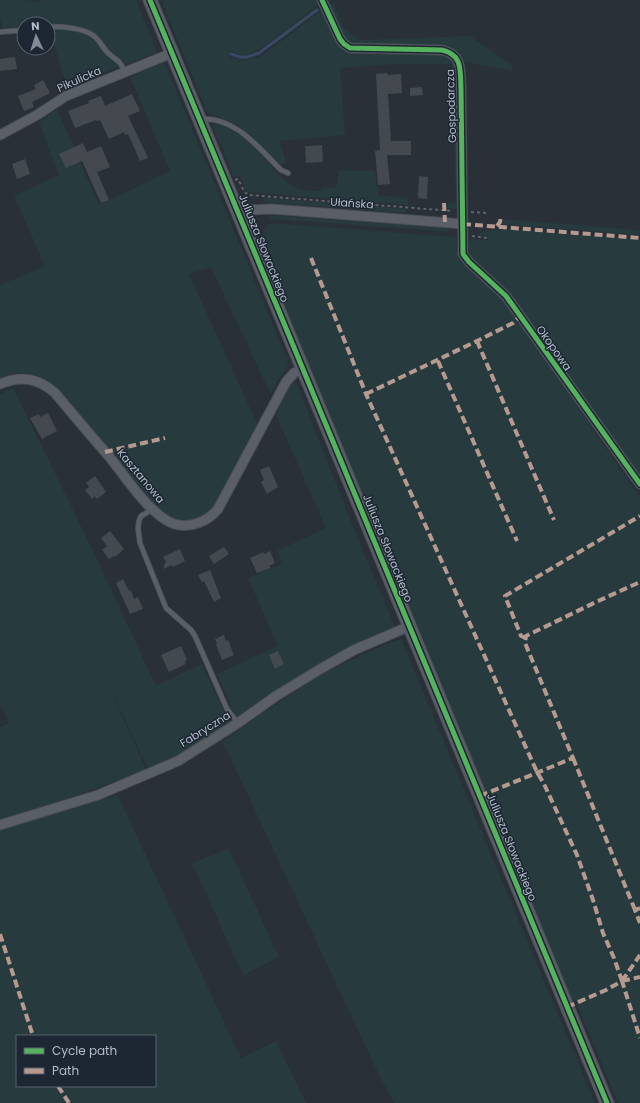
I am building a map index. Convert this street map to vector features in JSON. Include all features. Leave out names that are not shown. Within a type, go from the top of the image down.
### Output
[{"type":"street","name":"Juliusza Słowackiego","points":[[150,0],[607,1103]]},
{"type":"street","name":"Gospodarcza","points":[[322,0],[340,39],[350,48],[442,50],[449,52],[457,58],[460,66],[461,88],[463,224]]},
{"type":"street","name":"Pikulicka","points":[[0,135],[37,115],[66,96],[172,52]]},
{"type":"street","name":"Ułańska","points":[[238,212],[244,210],[272,209],[463,224]]},
{"type":"street","name":"Okopowa","points":[[463,224],[463,254],[469,262],[506,296],[640,484]]},
{"type":"street","name":"Kasztanowa","points":[[0,384],[15,379],[24,379],[35,380],[46,385],[107,454],[152,510],[167,520],[183,525],[196,524],[213,515],[218,509],[226,497],[286,382],[294,373],[303,369]]},
{"type":"street","name":"Fabryczna","points":[[0,825],[98,795],[178,761],[238,723],[276,696],[322,668],[354,650],[410,626]]},
{"type":"lane","points":[[56,26],[87,32],[94,37],[107,52],[119,60],[125,72]]},
{"type":"lane","points":[[0,32],[16,31]]},
{"type":"lane","points":[[200,119],[212,118],[228,124],[243,133],[281,170],[288,173]]},
{"type":"lane","points":[[152,510],[141,516],[139,521],[138,528],[140,543],[166,608],[191,630],[195,636],[227,709],[238,723]]},
{"type":"path","points":[[226,183],[238,179],[244,191],[248,194],[488,213]]},
{"type":"path","points":[[463,236],[487,238]]},
{"type":"green space","points":[[0,0],[25,0],[40,2],[40,0],[136,0],[157,52],[67,87],[56,51],[56,16],[16,16],[16,27],[3,29],[0,18]]},
{"type":"green space","points":[[161,0],[317,0],[319,4],[261,48],[245,55],[231,51],[230,58],[244,60],[260,57],[321,11],[334,39],[343,49],[350,52],[441,54],[449,58],[456,69],[459,205],[457,209],[448,208],[448,202],[456,203],[452,64],[398,64],[340,68],[345,135],[280,141],[286,162],[285,164],[280,164],[237,125],[207,112]]},
{"type":"green space","points":[[333,2],[344,29],[360,40],[470,36],[512,65],[513,71],[465,62],[455,50],[446,45],[358,44],[352,42],[343,35],[336,23],[328,6]]},
{"type":"green space","points":[[164,61],[289,364],[270,393],[211,267],[189,274],[258,426],[217,505],[205,517],[187,522],[176,521],[158,511],[58,389],[37,377],[30,375],[15,374],[8,375],[0,379],[0,285],[45,266],[14,196],[59,175],[39,122],[57,109],[99,205],[170,171],[130,77]]},
{"type":"green space","points":[[218,124],[247,140],[279,175],[297,188],[321,191],[322,187],[336,188],[339,171],[375,171],[378,195],[408,198],[408,205],[249,192],[245,190],[240,176],[234,178],[223,152],[221,143],[219,142],[212,127],[213,125]]},
{"type":"green space","points":[[264,198],[407,209],[405,212],[401,213],[264,202]]},
{"type":"green space","points":[[269,215],[444,228],[452,232],[271,219]]},
{"type":"green space","points":[[502,219],[640,230],[640,235],[501,224]]},
{"type":"green space","points":[[272,223],[456,237],[457,253],[459,258],[483,278],[513,312],[640,498],[640,1103],[618,1103],[575,1000],[570,999],[267,264],[271,261],[264,234],[267,225]]},
{"type":"green space","points":[[502,229],[640,240],[640,477],[615,444],[524,312],[504,289],[472,258],[468,243],[472,239],[488,240],[488,236],[475,234]]},
{"type":"green space","points":[[296,382],[354,529],[395,627],[241,717],[236,716],[217,674],[278,646],[248,578],[282,564],[277,551],[326,528],[276,415],[287,388]]},
{"type":"green space","points":[[13,388],[86,536],[156,686],[202,664],[223,710],[231,721],[230,725],[184,754],[148,770],[103,671],[146,770],[66,799],[0,820],[0,727],[9,723],[0,702],[0,395]]},
{"type":"green space","points":[[401,639],[595,1103],[394,1103],[379,1075],[223,742],[259,715],[329,670]]},
{"type":"green space","points":[[118,796],[241,1058],[276,1041],[306,1103],[0,1103],[0,830],[89,801]]},
{"type":"green space","points":[[229,849],[279,957],[243,975],[192,863]]},
{"type":"building","points":[[15,57],[17,69],[0,71],[0,59]]},
{"type":"building","points":[[387,73],[388,75],[401,74],[402,93],[388,94],[391,141],[411,141],[411,155],[387,155],[390,184],[378,185],[375,151],[380,150],[376,74]]},
{"type":"building","points":[[43,80],[50,93],[32,102],[34,107],[24,111],[18,96],[36,89],[34,85]]},
{"type":"building","points":[[422,87],[423,95],[410,96],[410,88]]},
{"type":"building","points":[[132,94],[140,111],[128,116],[148,158],[140,161],[128,134],[125,135],[124,132],[109,139],[100,120],[96,120],[75,128],[68,111],[89,103],[88,101],[101,96],[105,106]]},
{"type":"building","points":[[83,143],[87,152],[101,146],[110,167],[97,172],[109,200],[101,203],[82,161],[66,168],[59,154]]},
{"type":"building","points":[[322,145],[323,162],[306,163],[305,146]]},
{"type":"building","points":[[25,159],[30,174],[17,179],[12,164]]},
{"type":"building","points":[[419,176],[428,177],[427,199],[418,198]]},
{"type":"building","points":[[48,413],[57,431],[42,439],[30,418],[39,414],[40,417]]},
{"type":"building","points":[[269,466],[278,487],[267,494],[261,482],[264,480],[260,470]]},
{"type":"building","points":[[95,476],[106,492],[97,499],[95,496],[92,499],[85,490],[89,487],[86,483]]},
{"type":"building","points":[[110,531],[124,549],[115,557],[114,556],[109,559],[102,550],[107,546],[101,538]]},
{"type":"building","points":[[224,547],[229,554],[214,564],[209,556]]},
{"type":"building","points":[[180,549],[185,561],[173,567],[172,565],[163,569],[166,561],[163,557]]},
{"type":"building","points":[[270,551],[275,563],[269,566],[271,568],[257,573],[250,558],[263,552],[264,554]]},
{"type":"building","points":[[210,570],[221,598],[214,602],[204,581],[202,582],[198,575]]},
{"type":"building","points":[[123,579],[129,591],[131,590],[134,599],[138,597],[143,609],[130,614],[116,583]]},
{"type":"building","points":[[224,635],[226,641],[228,640],[234,655],[222,660],[215,639]]},
{"type":"building","points":[[181,646],[187,660],[185,661],[186,664],[169,672],[161,655]]},
{"type":"building","points":[[278,651],[284,664],[275,669],[269,655]]},
{"type":"waterway","points":[[231,54],[240,57],[247,57],[259,53],[317,10]]},
{"type":"marked path","points":[[444,203],[445,222]]},
{"type":"marked path","points":[[497,226],[500,222],[501,216]]},
{"type":"marked path","points":[[463,224],[640,238]]},
{"type":"marked path","points":[[311,258],[366,394],[537,772],[577,855],[603,933],[622,981]]},
{"type":"marked path","points":[[366,394],[513,323],[520,316]]},
{"type":"marked path","points":[[477,341],[554,520]]},
{"type":"marked path","points":[[438,361],[517,541]]},
{"type":"marked path","points":[[105,452],[165,438]]},
{"type":"marked path","points":[[526,638],[521,636],[505,596],[640,516]]},
{"type":"marked path","points":[[480,796],[573,758],[525,643],[526,636],[640,582]]},
{"type":"marked path","points":[[573,758],[635,910]]},
{"type":"marked path","points":[[640,908],[635,910],[640,923]]},
{"type":"marked path","points":[[0,934],[33,1035]]},
{"type":"marked path","points":[[622,981],[640,955]]},
{"type":"marked path","points":[[622,981],[640,977]]},
{"type":"marked path","points":[[567,1007],[606,990],[622,981],[640,1038]]},
{"type":"marked path","points":[[59,1087],[69,1103]]},
{"type":"cycle path","points":[[150,0],[607,1103]]},
{"type":"cycle path","points":[[322,0],[340,39],[350,48],[442,50],[449,52],[457,59],[460,69],[461,88],[463,254],[469,262],[506,296],[640,484]]}]
